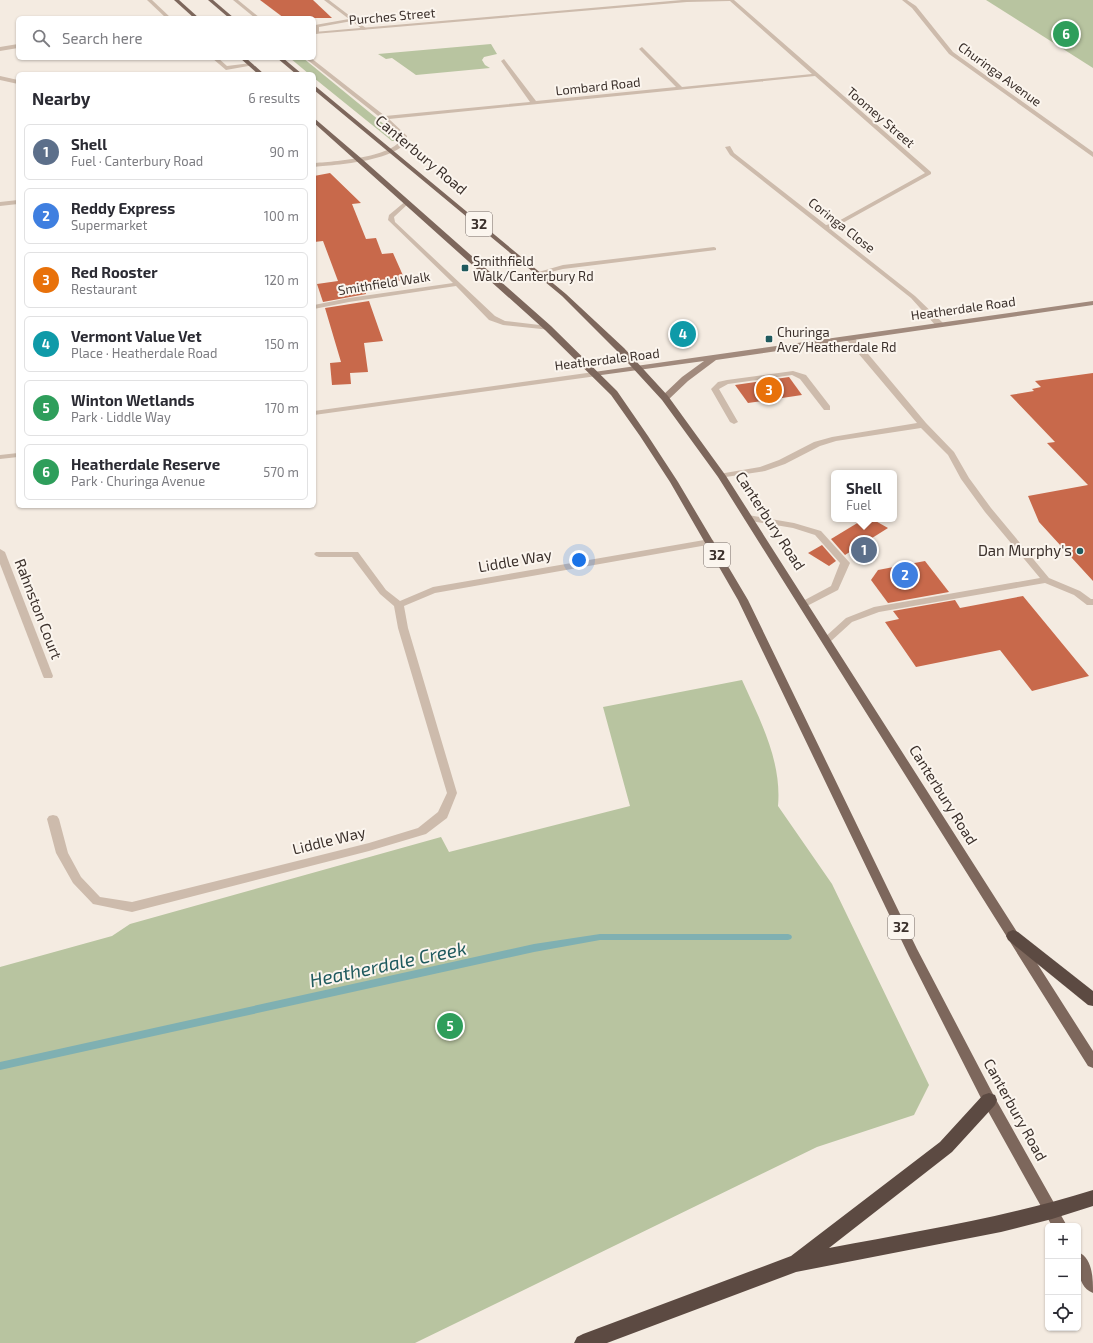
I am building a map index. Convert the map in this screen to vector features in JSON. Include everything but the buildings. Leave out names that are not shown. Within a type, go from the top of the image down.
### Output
[{"type":"highway","points":[[1013,936],[1093,1000]]},
{"type":"highway","points":[[796,1263],[946,1147],[989,1100]]},
{"type":"highway","points":[[583,1343],[796,1263],[1001,1224],[1052,1211],[1093,1198]]},
{"type":"main road","points":[[176,0],[195,16]]},
{"type":"main road","points":[[210,0],[230,16]]},
{"type":"main road","points":[[245,60],[259,72]]},
{"type":"main road","points":[[282,60],[297,72]]},
{"type":"main road","name":"Canterbury Road","points":[[316,89],[564,295],[638,368],[665,398],[722,476],[1093,1062]]},
{"type":"main road","name":"Canterbury Road","points":[[316,122],[548,328],[614,393],[644,436],[710,542],[743,600],[856,837],[989,1100],[1058,1223]]},
{"type":"main road","name":"Heatherdale Road","points":[[594,374],[1093,303]]},
{"type":"main road","points":[[665,398],[684,379],[715,357]]},
{"type":"main road","points":[[1081,1264],[1092,1284]]},
{"type":"street","points":[[149,0],[167,16]]},
{"type":"street","points":[[235,0],[255,16]]},
{"type":"street","points":[[326,0],[365,29]]},
{"type":"street","name":"Purches Street","points":[[316,33],[690,0],[731,0]]},
{"type":"street","name":"Toomey Street","points":[[731,0],[815,75],[929,173],[837,224],[825,227]]},
{"type":"street","name":"Churinga Avenue","points":[[904,0],[914,7],[951,53],[1093,156]]},
{"type":"street","points":[[316,33],[317,26],[352,20]]},
{"type":"street","points":[[0,48],[16,46]]},
{"type":"street","points":[[642,49],[680,88]]},
{"type":"street","points":[[217,60],[226,68],[251,65]]},
{"type":"street","points":[[311,60],[384,118],[404,136],[403,144],[400,148],[360,160],[316,166]]},
{"type":"street","points":[[504,61],[534,103]]},
{"type":"street","name":"Lombard Road","points":[[384,118],[815,75]]},
{"type":"street","points":[[0,78],[16,82]]},
{"type":"street","name":"Coringa Close","points":[[728,147],[732,154],[913,297],[940,325]]},
{"type":"street","points":[[0,204],[16,202]]},
{"type":"street","points":[[407,202],[391,216],[391,220],[492,318],[503,323],[548,328]]},
{"type":"street","points":[[538,273],[563,267],[714,249]]},
{"type":"street","name":"Smithfield Walk","points":[[316,308],[349,300],[458,284]]},
{"type":"street","points":[[850,338],[923,425],[951,454],[965,479],[988,510],[1046,580],[1077,593],[1090,603],[1093,602]]},
{"type":"street","points":[[734,422],[715,389],[721,384],[727,382],[793,373],[803,377],[828,408]]},
{"type":"street","name":"Heatherdale Road","points":[[316,413],[594,374]]},
{"type":"street","points":[[722,476],[782,462],[817,444],[836,439],[923,425]]},
{"type":"street","points":[[0,457],[16,455]]},
{"type":"street","points":[[748,518],[794,526],[818,533],[845,563],[835,588],[804,604]]},
{"type":"street","name":"Liddle Way","points":[[52,819],[62,853],[77,880],[97,901],[132,906],[369,846],[422,831],[443,815],[452,793],[403,628],[399,605],[433,590],[710,542]]},
{"type":"street","name":"Rahnston Court","points":[[0,552],[48,676]]},
{"type":"street","points":[[319,554],[355,554],[383,592],[399,605]]},
{"type":"street","points":[[827,640],[849,620],[877,609],[1046,580]]},
{"type":"green space","points":[[986,0],[1093,0],[1093,68]]},
{"type":"green space","points":[[491,44],[497,54],[484,57],[482,60],[485,65],[490,68],[416,75],[392,58],[386,59],[378,54]]},
{"type":"green space","points":[[292,60],[305,60],[396,134],[397,141],[392,141],[316,80],[316,72],[307,72]]},
{"type":"green space","points":[[742,680],[762,726],[773,757],[777,773],[778,806],[832,884],[929,1085],[914,1115],[817,1147],[415,1343],[0,1343],[0,967],[112,936],[130,924],[441,837],[449,852],[630,806],[603,707]]},
{"type":"waterway","name":"Heatherdale Creek","points":[[0,1066],[534,948],[600,937],[788,937]]},
{"type":"place","name":"Heatherdale Reserve","points":[[1066,34]]},
{"type":"place","name":"Smithfield Walk/Canterbury Rd","points":[[465,268]]},
{"type":"place","name":"Vermont Value Vet","points":[[683,334]]},
{"type":"place","name":"Churinga Ave/Heatherdale Rd","points":[[769,339]]},
{"type":"place","name":"Red Rooster","points":[[769,390]]},
{"type":"place","name":"Shell","points":[[864,550]]},
{"type":"place","name":"Dan Murphy's","points":[[1080,551]]},
{"type":"place","name":"Reddy Express","points":[[905,575]]},
{"type":"place","name":"Winton Wetlands","points":[[450,1026]]}]
